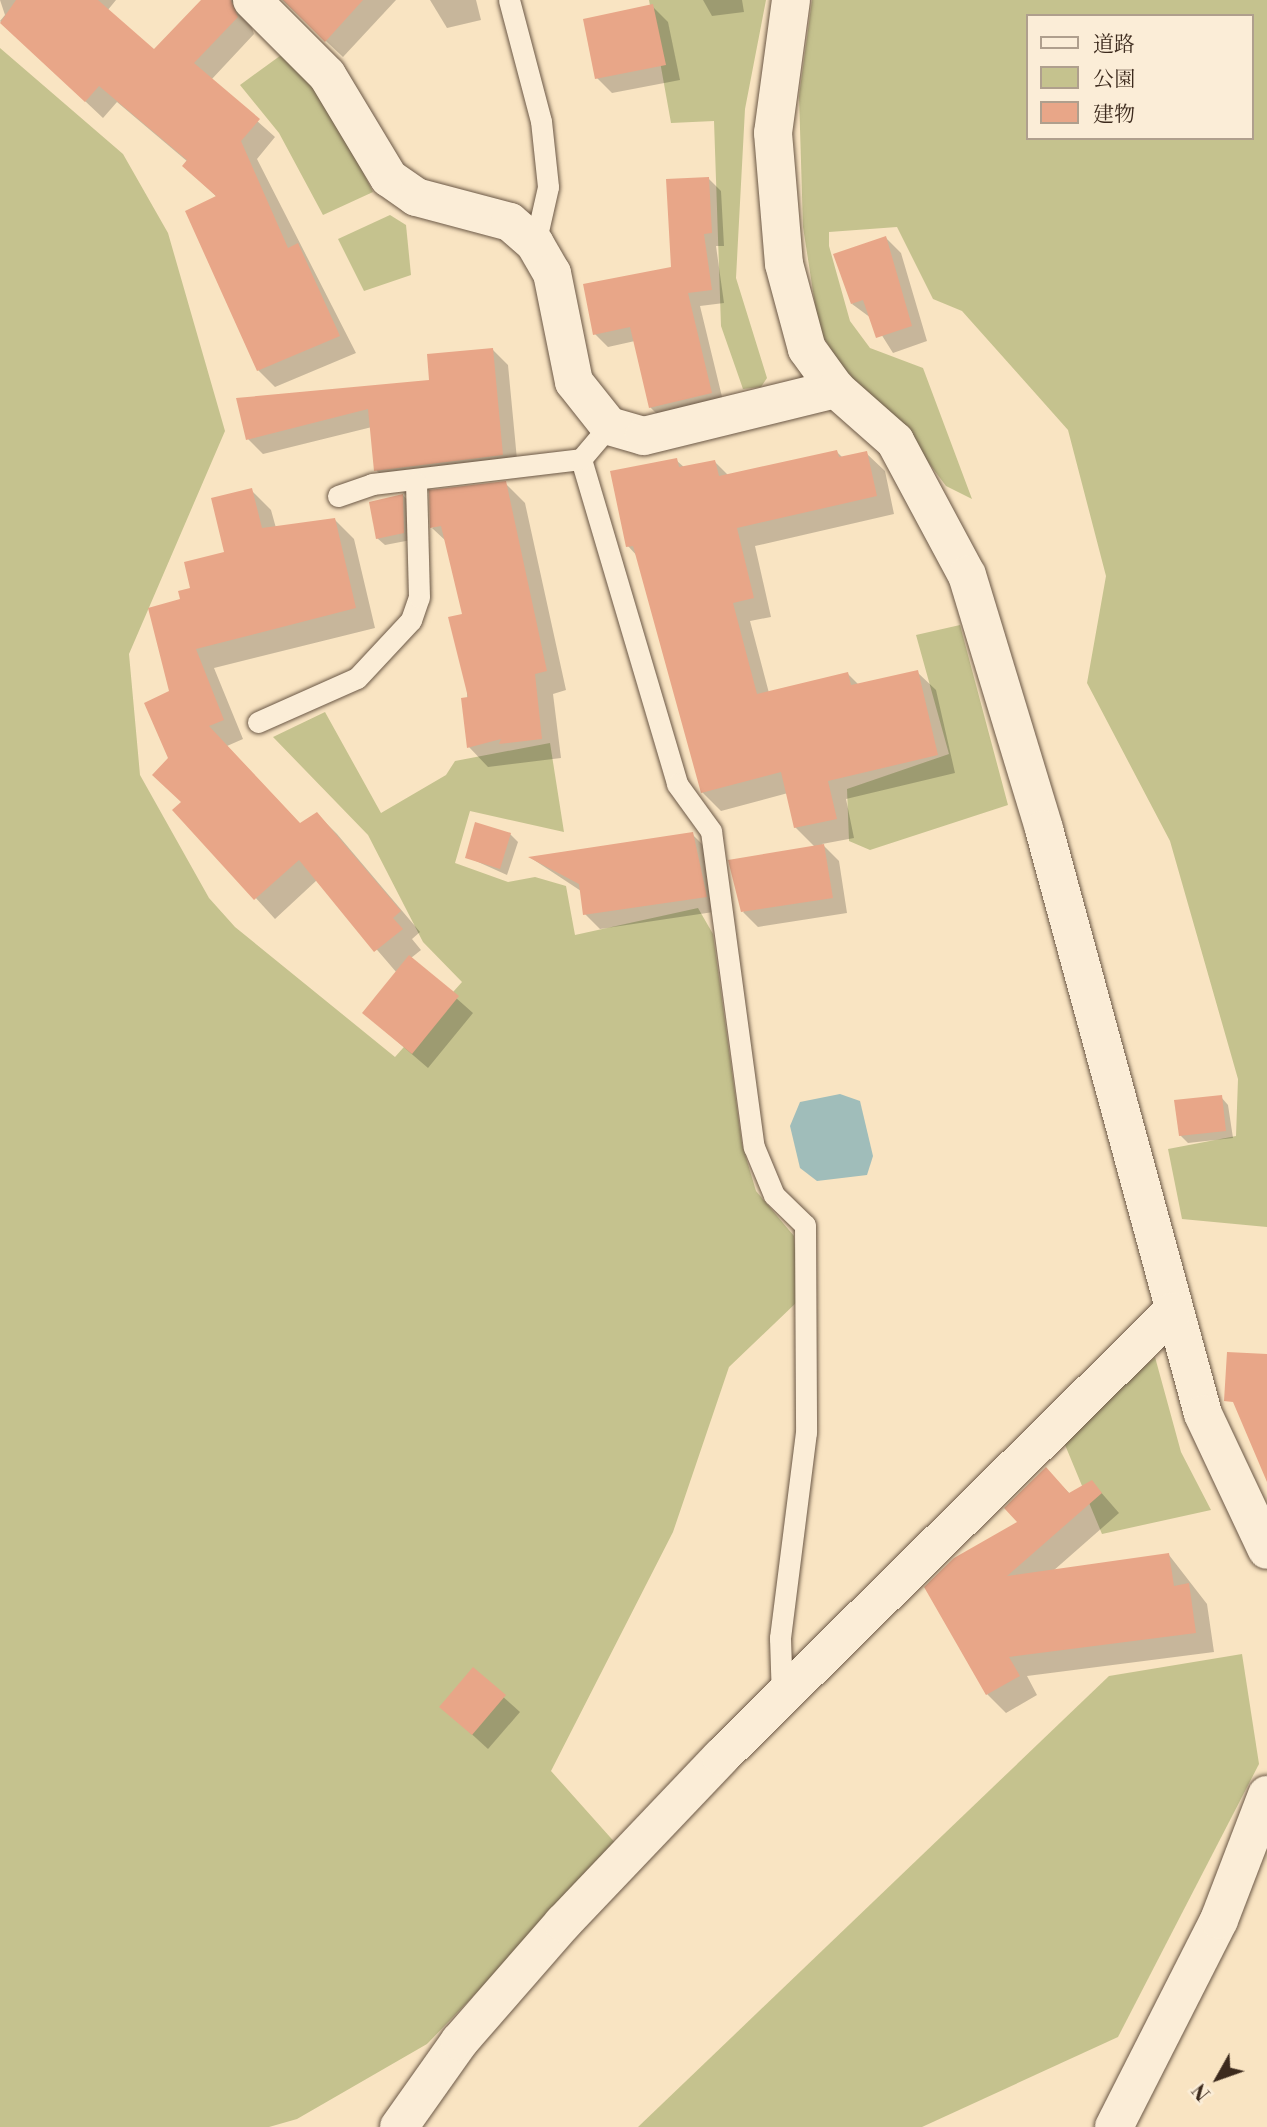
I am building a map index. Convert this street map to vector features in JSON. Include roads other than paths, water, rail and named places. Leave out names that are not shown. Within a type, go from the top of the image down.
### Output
[{"type":"street","points":[[252,0],[327,75],[389,178],[416,197],[510,222],[535,244],[552,273],[574,382],[609,426],[644,436],[836,389]]},
{"type":"street","points":[[791,0],[773,133],[784,264],[807,349],[836,389],[895,441],[967,575],[1051,855],[1172,1311],[1203,1414],[1267,1550]]},
{"type":"street","points":[[399,2127],[460,2041],[563,1923],[782,1697],[1172,1311]]},
{"type":"street","points":[[1114,2127],[1219,1920],[1267,1795]]},
{"type":"lane","points":[[509,0],[543,134],[548,187],[535,244]]},
{"type":"lane","points":[[338,496],[372,484],[416,483],[582,458],[609,426]]},
{"type":"lane","points":[[582,458],[677,784],[711,831],[754,1147],[774,1195],[805,1225],[806,1432],[780,1638],[782,1697]]},
{"type":"lane","points":[[258,722],[357,678],[411,620],[419,597],[416,483]]},
{"type":"water","points":[[840,1094],[860,1101],[873,1156],[867,1175],[817,1181],[800,1168],[790,1126],[800,1102]]}]
